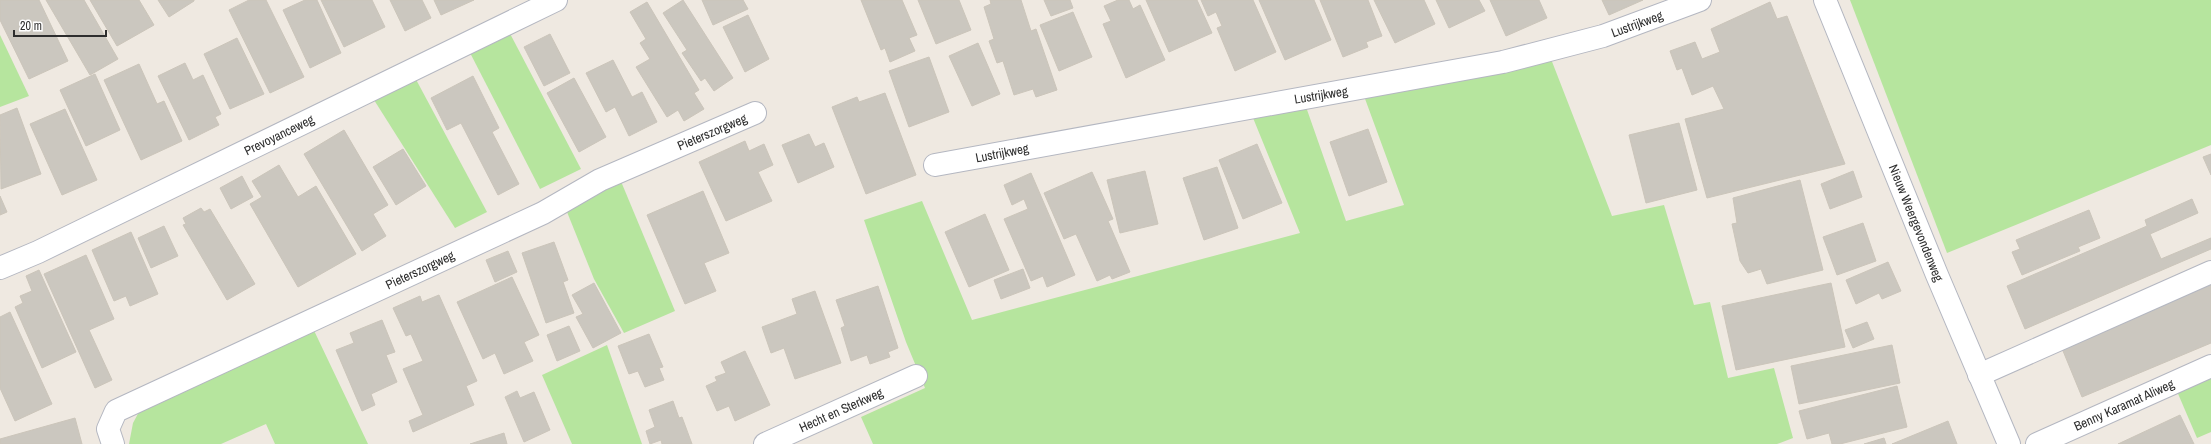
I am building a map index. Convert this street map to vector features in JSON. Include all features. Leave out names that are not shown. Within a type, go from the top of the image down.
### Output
[{"type":"street","name":"Prevoyanceweg","points":[[0,268],[38,252],[556,0]]},
{"type":"street","name":"Lustrijkweg","points":[[935,165],[1503,62],[1603,36],[1700,0]]},
{"type":"street","name":"Nieuw Weergevondenweg","points":[[1825,0],[1979,375],[2009,444]]},
{"type":"street","name":"Pieterszorgweg","points":[[113,444],[108,429],[116,411],[543,213],[600,180],[755,113]]},
{"type":"street","points":[[1979,375],[2211,272]]},
{"type":"street","name":"Benny Karamat Aliweg","points":[[2037,444],[2211,366]]},
{"type":"street","name":"Hecht en Sterkweg","points":[[765,444],[916,376]]},
{"type":"green space","points":[[1850,0],[2211,0],[2211,145],[1947,253]]},
{"type":"green space","points":[[506,26],[581,169],[540,189],[466,45]]},
{"type":"green space","points":[[0,35],[29,96],[0,107]]},
{"type":"green space","points":[[1551,59],[1612,216],[1664,205],[1694,305],[1710,302],[1728,378],[1774,368],[1793,438],[1777,444],[873,444],[861,417],[925,388],[906,342],[864,220],[922,201],[972,320],[1300,233],[1251,113],[1305,104],[1346,221],[1404,205],[1364,96]]},
{"type":"green space","points":[[412,72],[487,212],[455,228],[369,92]]},
{"type":"green space","points":[[620,179],[675,311],[624,333],[594,279],[563,202]]},
{"type":"green space","points":[[309,320],[368,444],[275,444],[266,424],[221,444],[129,444],[133,423],[140,410]]},
{"type":"green space","points":[[607,345],[642,444],[572,444],[542,375]]},
{"type":"green space","points":[[2211,372],[2211,432],[2197,438],[2176,389]]},
{"type":"building","points":[[0,0],[39,0],[68,61],[29,79],[0,20]]},
{"type":"building","points":[[46,0],[84,0],[118,59],[90,75]]},
{"type":"building","points":[[90,0],[139,0],[154,25],[117,46]]},
{"type":"building","points":[[158,0],[194,0],[194,1],[169,17]]},
{"type":"building","points":[[249,0],[266,0],[304,77],[270,93],[229,10]]},
{"type":"building","points":[[305,0],[317,0],[341,53],[310,68],[283,10]]},
{"type":"building","points":[[321,0],[372,0],[385,27],[344,47]]},
{"type":"building","points":[[390,0],[422,0],[431,18],[405,31]]},
{"type":"building","points":[[434,0],[474,0],[441,15]]},
{"type":"building","points":[[683,0],[733,78],[714,91],[705,78],[701,81],[682,53],[687,50],[663,13]]},
{"type":"building","points":[[702,0],[743,0],[748,9],[713,25]]},
{"type":"building","points":[[861,0],[902,0],[917,35],[909,38],[915,51],[890,62],[885,48],[881,50]]},
{"type":"building","points":[[918,0],[959,0],[971,30],[936,44]]},
{"type":"building","points":[[990,0],[1021,0],[1031,31],[1036,29],[1057,90],[1036,97],[1033,89],[1014,95],[1003,61],[997,63],[989,41],[994,39],[984,7],[991,4]]},
{"type":"building","points":[[1044,0],[1070,0],[1073,8],[1051,16]]},
{"type":"building","points":[[1118,0],[1129,0],[1133,9],[1140,5],[1165,60],[1126,78],[1103,24],[1111,21],[1104,6]]},
{"type":"building","points":[[1146,0],[1197,0],[1212,33],[1169,52]]},
{"type":"building","points":[[1201,0],[1253,0],[1276,52],[1235,71],[1217,28],[1222,26],[1216,12],[1208,16]]},
{"type":"building","points":[[1259,0],[1314,0],[1331,40],[1285,60]]},
{"type":"building","points":[[1320,0],[1368,0],[1382,36],[1366,42],[1368,47],[1343,57]]},
{"type":"building","points":[[1374,0],[1424,0],[1435,24],[1395,43]]},
{"type":"building","points":[[1436,0],[1479,0],[1485,11],[1449,28]]},
{"type":"building","points":[[1490,0],[1539,0],[1547,18],[1506,36]]},
{"type":"building","points":[[1602,0],[1643,0],[1609,15]]},
{"type":"building","points":[[647,2],[699,90],[694,93],[704,109],[684,121],[678,110],[667,117],[636,67],[650,59],[640,43],[646,39],[630,12]]},
{"type":"building","points":[[1770,2],[1777,19],[1787,16],[1845,164],[1707,198],[1685,119],[1724,109],[1713,86],[1692,95],[1682,68],[1677,70],[1670,51],[1695,42],[1702,59],[1720,52],[1711,29]]},
{"type":"building","points":[[1073,12],[1092,57],[1059,71],[1040,25]]},
{"type":"building","points":[[748,15],[769,59],[745,72],[723,27]]},
{"type":"building","points":[[550,34],[570,73],[544,86],[524,47]]},
{"type":"building","points":[[237,38],[264,94],[230,109],[204,54]]},
{"type":"building","points":[[978,43],[1000,94],[972,106],[949,56]]},
{"type":"building","points":[[929,57],[949,112],[909,127],[889,71]]},
{"type":"building","points":[[613,60],[632,97],[642,92],[657,122],[629,136],[615,107],[606,112],[586,73]]},
{"type":"building","points":[[185,63],[193,80],[203,75],[221,114],[215,117],[219,125],[189,140],[158,76]]},
{"type":"building","points":[[139,64],[157,104],[164,101],[182,141],[141,160],[104,80]]},
{"type":"building","points":[[95,74],[120,130],[86,146],[60,90]]},
{"type":"building","points":[[473,76],[499,128],[492,132],[519,184],[498,195],[461,123],[447,130],[431,98]]},
{"type":"building","points":[[574,78],[606,137],[579,152],[547,93]]},
{"type":"building","points":[[885,93],[916,175],[866,194],[832,107],[857,97],[859,102]]},
{"type":"building","points":[[17,108],[41,174],[1,189],[0,115]]},
{"type":"building","points":[[65,109],[97,180],[62,195],[30,124]]},
{"type":"building","points":[[1679,123],[1697,190],[1646,203],[1629,135]]},
{"type":"building","points":[[1368,129],[1387,182],[1349,196],[1330,142]]},
{"type":"building","points":[[344,130],[388,205],[373,214],[386,236],[362,251],[304,154]]},
{"type":"building","points":[[809,134],[815,147],[824,143],[834,167],[798,183],[782,145]]},
{"type":"building","points":[[745,141],[749,151],[764,144],[773,165],[758,172],[772,201],[726,221],[699,162]]},
{"type":"building","points":[[1257,144],[1282,203],[1243,219],[1219,160]]},
{"type":"building","points":[[403,149],[426,186],[396,205],[373,167]]},
{"type":"building","points":[[2211,154],[2211,175],[2203,157]]},
{"type":"building","points":[[279,165],[298,197],[316,186],[356,254],[298,287],[250,204],[262,197],[252,181]]},
{"type":"building","points":[[1217,167],[1238,228],[1204,240],[1183,178]]},
{"type":"building","points":[[1145,171],[1158,224],[1120,233],[1107,180]]},
{"type":"building","points":[[1853,171],[1862,197],[1830,209],[1821,184]]},
{"type":"building","points":[[1092,172],[1113,219],[1108,221],[1130,272],[1112,279],[1110,275],[1097,281],[1076,234],[1064,239],[1044,193]]},
{"type":"building","points":[[1031,173],[1075,275],[1047,287],[1043,276],[1031,281],[1004,219],[1028,209],[1024,199],[1012,205],[1004,185]]},
{"type":"building","points":[[242,176],[253,197],[231,209],[220,188]]},
{"type":"building","points":[[1800,180],[1823,270],[1767,284],[1761,269],[1748,273],[1740,261],[1732,224],[1737,223],[1733,198]]},
{"type":"building","points":[[703,191],[729,253],[704,263],[716,291],[685,304],[647,215]]},
{"type":"building","points":[[0,196],[7,212],[0,215]]},
{"type":"building","points":[[2192,199],[2198,213],[2150,234],[2161,259],[2211,238],[2211,249],[2025,329],[2007,286],[2147,226],[2145,220]]},
{"type":"building","points":[[201,208],[204,212],[210,209],[255,284],[227,300],[183,225],[186,224],[183,218]]},
{"type":"building","points":[[2089,210],[2100,238],[2078,247],[2080,251],[2022,275],[2012,252],[2020,249],[2016,240]]},
{"type":"building","points":[[985,214],[1009,270],[969,287],[945,232]]},
{"type":"building","points":[[1863,223],[1876,261],[1837,275],[1823,237]]},
{"type":"building","points":[[164,226],[178,256],[151,268],[138,238]]},
{"type":"building","points":[[131,232],[158,294],[130,306],[126,296],[114,301],[92,250]]},
{"type":"building","points":[[554,242],[568,280],[563,282],[574,313],[546,323],[522,253]]},
{"type":"building","points":[[508,251],[517,272],[495,282],[486,260]]},
{"type":"building","points":[[86,255],[114,319],[89,330],[112,380],[95,388],[44,274]]},
{"type":"building","points":[[1888,262],[1901,291],[1882,299],[1879,293],[1856,304],[1846,280]]},
{"type":"building","points":[[1023,269],[1030,288],[1001,299],[994,280]]},
{"type":"building","points":[[39,270],[76,352],[42,368],[15,307],[23,303],[20,296],[32,291],[26,276]]},
{"type":"building","points":[[512,277],[539,335],[524,342],[533,361],[504,374],[495,353],[483,359],[457,302]]},
{"type":"building","points":[[594,283],[621,333],[593,348],[576,317],[583,314],[572,295]]},
{"type":"building","points":[[1831,283],[1845,347],[1736,370],[1722,306]]},
{"type":"building","points":[[2211,283],[2211,343],[2082,397],[2061,346]]},
{"type":"building","points":[[878,286],[898,348],[888,352],[890,357],[870,364],[867,355],[851,361],[841,328],[845,326],[836,300]]},
{"type":"building","points":[[815,291],[841,363],[795,379],[784,348],[771,353],[762,327],[797,314],[792,299]]},
{"type":"building","points":[[439,295],[477,381],[466,386],[474,405],[413,432],[409,421],[423,415],[403,369],[423,361],[411,334],[406,336],[393,308],[420,296],[422,302]]},
{"type":"building","points":[[10,312],[52,404],[15,421],[0,388],[0,317]]},
{"type":"building","points":[[382,320],[395,352],[386,355],[397,382],[371,394],[375,405],[362,411],[336,350],[354,343],[350,333]]},
{"type":"building","points":[[1867,322],[1874,339],[1853,348],[1845,330]]},
{"type":"building","points":[[569,326],[580,351],[557,361],[547,335]]},
{"type":"building","points":[[649,334],[663,367],[659,368],[664,380],[645,387],[638,371],[629,374],[618,346]]},
{"type":"building","points":[[1892,345],[1900,383],[1799,404],[1791,366]]},
{"type":"building","points":[[745,351],[770,405],[735,421],[729,406],[717,411],[706,386],[717,381],[715,377],[726,373],[721,362]]},
{"type":"building","points":[[1897,386],[1907,427],[1840,444],[1832,444],[1829,433],[1807,439],[1799,411]]},
{"type":"building","points":[[517,391],[520,398],[534,392],[550,430],[524,442],[505,397]]},
{"type":"building","points":[[673,401],[679,418],[682,417],[692,444],[662,444],[661,440],[650,444],[646,431],[655,427],[649,410]]},
{"type":"building","points":[[2180,415],[2194,444],[2118,444]]},
{"type":"building","points":[[75,418],[82,444],[0,444],[0,439]]},
{"type":"building","points":[[1948,421],[1957,444],[1892,444]]},
{"type":"building","points":[[504,433],[507,444],[470,444]]},
{"type":"building","points":[[1884,438],[1886,444],[1864,444]]}]
